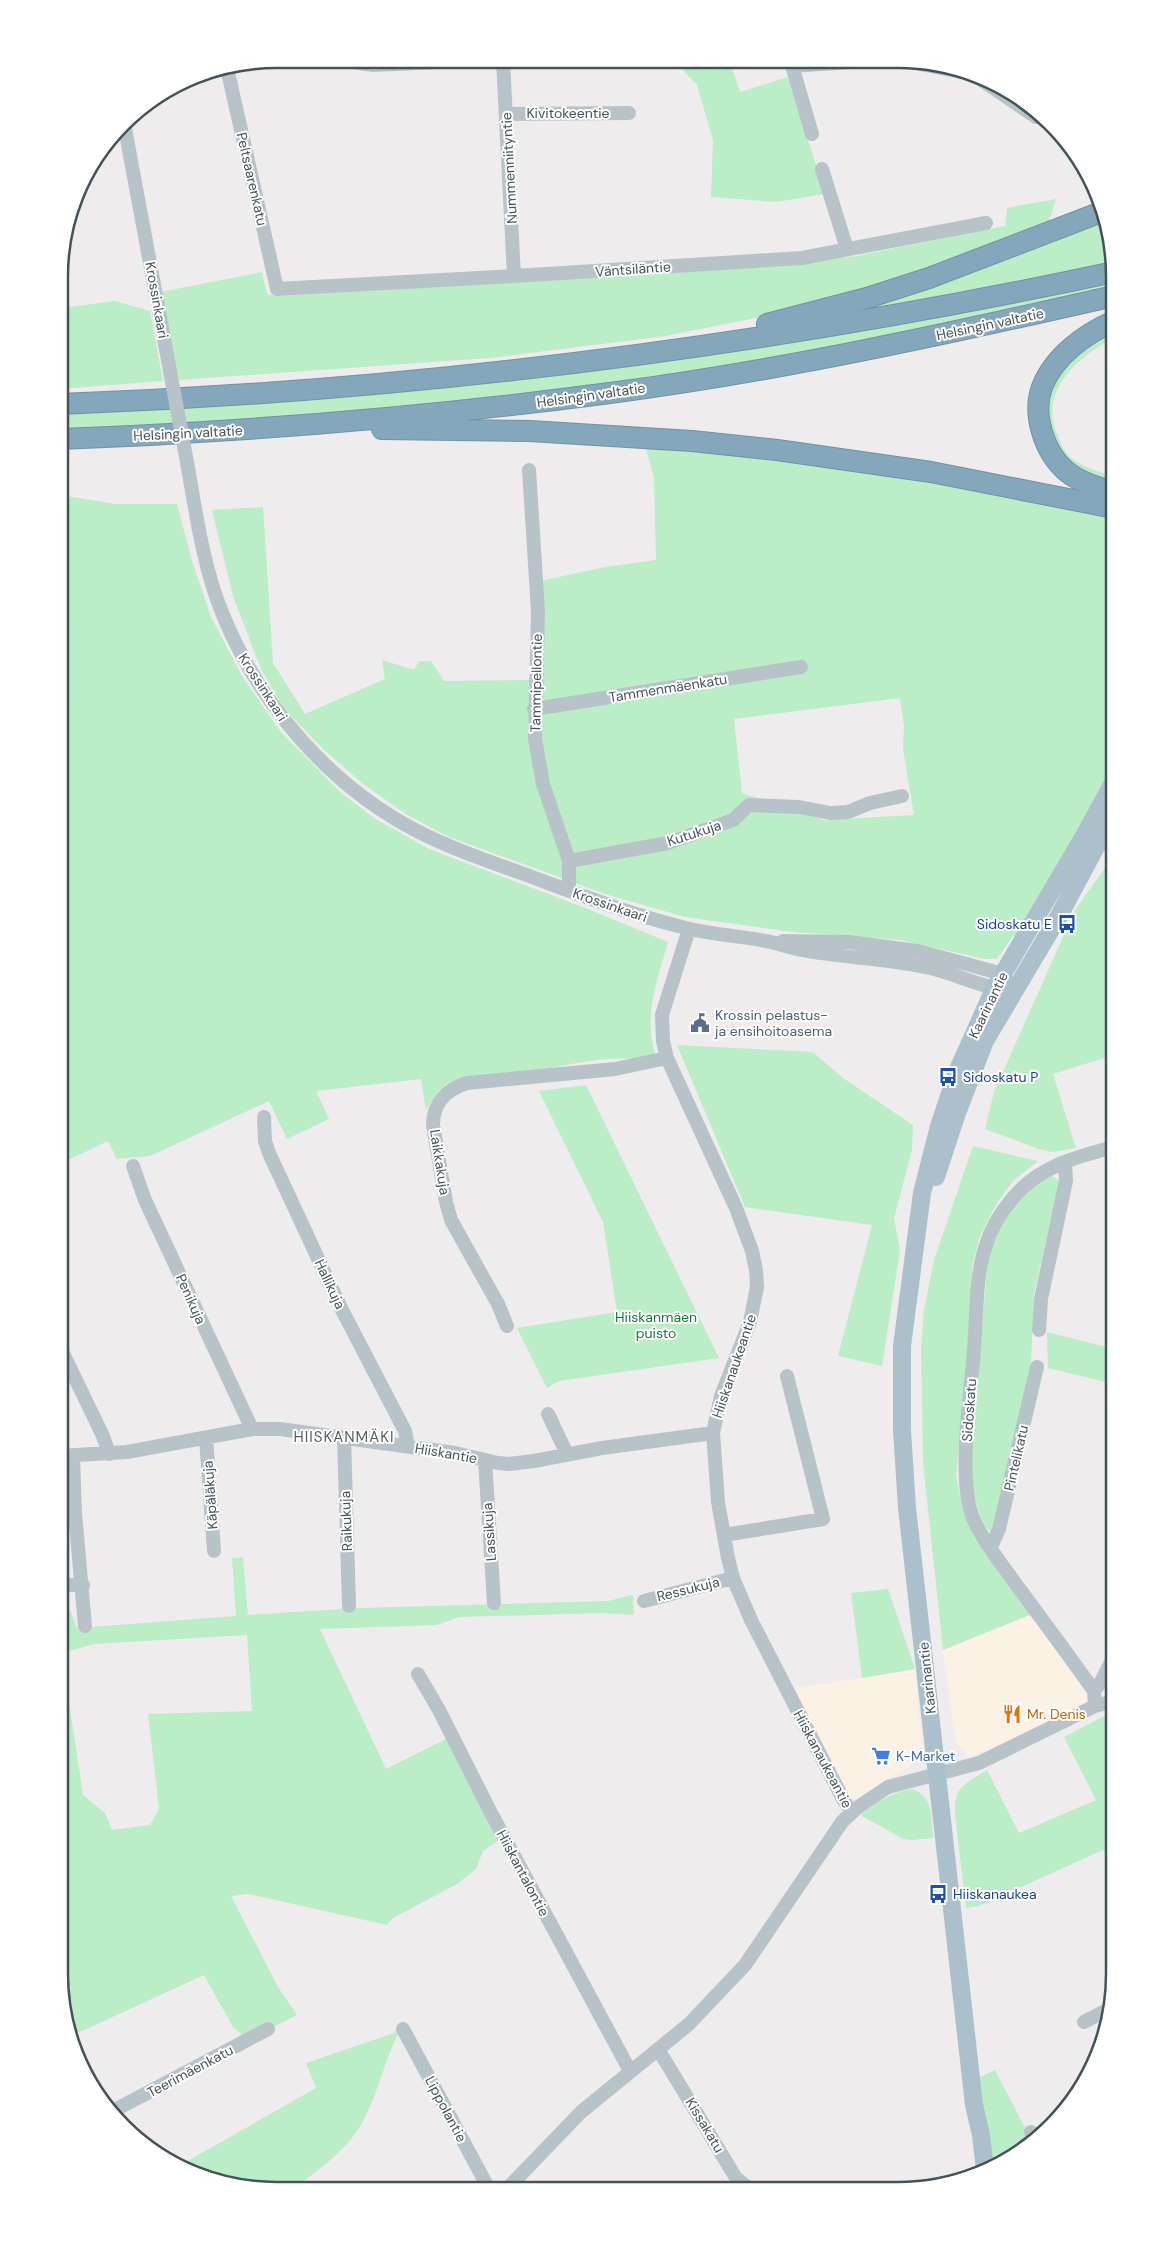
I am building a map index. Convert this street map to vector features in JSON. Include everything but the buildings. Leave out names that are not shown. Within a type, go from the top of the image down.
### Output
[{"type":"highway","points":[[674,350],[867,298],[920,281],[1096,214]]},
{"type":"highway","name":"Helsingin valtatie","points":[[68,404],[313,390],[494,372],[674,350],[907,313],[1106,274]]},
{"type":"highway","name":"Helsingin valtatie","points":[[68,439],[290,427],[495,407],[659,385],[912,341],[1106,298]]},
{"type":"highway","points":[[1106,327],[1071,347],[1054,366],[1042,387],[1039,412],[1044,438],[1057,463],[1077,478],[1106,489]]},
{"type":"highway","points":[[290,427],[530,431],[701,442],[777,450],[931,472],[1106,506]]},
{"type":"main road","name":"Kaarinantie","points":[[984,2163],[981,2135],[974,2106],[908,1508],[902,1430],[902,1346],[922,1193],[939,1126],[957,1072],[998,982],[1106,796]]},
{"type":"main road","name":"Kaarinantie","points":[[914,1250],[929,1197],[985,1041],[1013,990],[1059,916],[1106,828]]},
{"type":"main road","name":"Kaarinantie","points":[[974,2106],[972,2136],[975,2167]]},
{"type":"street","name":"Nummenniityntie","points":[[504,68],[514,276]]},
{"type":"street","points":[[793,68],[812,134]]},
{"type":"street","name":"Peltsaarenkatu","points":[[228,73],[277,289]]},
{"type":"street","name":"Kivitokeentie","points":[[507,114],[629,113]]},
{"type":"street","name":"Krossinkaari","points":[[125,131],[206,558],[222,612],[247,665],[276,709],[298,736],[339,777],[391,816],[417,831],[445,844],[609,906],[690,929],[770,942],[848,942],[918,951],[998,982],[1013,990]]},
{"type":"street","points":[[822,169],[847,250]]},
{"type":"street","name":"Väntsiläntie","points":[[277,289],[802,258],[986,223]]},
{"type":"street","name":"Tammipellontie","points":[[529,470],[538,611],[534,709],[535,739],[542,777],[569,861],[569,891]]},
{"type":"street","name":"Tammenmäenkatu","points":[[534,709],[801,666]]},
{"type":"street","name":"Kutukuja","points":[[569,861],[668,843],[733,820],[749,805],[799,807],[830,813],[848,812],[870,803],[902,796]]},
{"type":"street","name":"Hiiskanaukeantie","points":[[514,2182],[581,2112],[694,2019],[746,1965],[842,1822],[852,1812],[844,1801],[751,1620],[733,1578],[724,1535],[716,1485],[713,1433],[721,1396],[750,1322],[756,1287],[756,1270],[752,1251],[736,1208],[667,1058],[663,1041],[662,1015],[690,929]]},
{"type":"street","name":"Laikkakuja","points":[[507,1326],[498,1304],[448,1212],[433,1125],[434,1111],[437,1105],[452,1089],[467,1083],[615,1069],[667,1058]]},
{"type":"street","name":"Hallikuja","points":[[264,1117],[265,1141],[269,1153],[341,1308],[404,1431],[408,1446]]},
{"type":"street","name":"Sidoskatu","points":[[1094,1691],[999,1560],[973,1518],[969,1503],[966,1472],[982,1263],[992,1228],[1011,1199],[1034,1178],[1046,1170],[1065,1162],[1106,1149]]},
{"type":"street","points":[[1038,1330],[1041,1299],[1066,1181],[1065,1162]]},
{"type":"street","name":"Penikuja","points":[[133,1166],[145,1200],[252,1429]]},
{"type":"street","points":[[68,1364],[103,1436],[109,1454]]},
{"type":"street","name":"Pintelikatu","points":[[992,1547],[999,1529],[1037,1367]]},
{"type":"street","points":[[724,1535],[823,1519],[787,1376]]},
{"type":"street","points":[[548,1414],[567,1454]]},
{"type":"street","name":"Hiiskantie","points":[[68,1456],[109,1454],[154,1448],[252,1429],[287,1429],[455,1453],[498,1463],[522,1463],[602,1448],[713,1433]]},
{"type":"street","name":"Raikukuja","points":[[344,1437],[349,1606]]},
{"type":"street","name":"Käpäläkuja","points":[[206,1438],[214,1551]]},
{"type":"street","name":"Lassikuja","points":[[485,1460],[494,1603]]},
{"type":"street","points":[[68,1468],[83,1585],[85,1626]]},
{"type":"street","name":"Ressukuja","points":[[644,1601],[733,1578]]},
{"type":"street","points":[[68,1585],[83,1585]]},
{"type":"street","points":[[1095,1706],[1094,1691],[1106,1672]]},
{"type":"street","name":"Hiiskantalontie","points":[[418,1674],[443,1717],[490,1811],[630,2071]]},
{"type":"street","name":"Hiiskanaukeantie","points":[[842,1822],[858,1807],[888,1787],[979,1763],[1095,1706],[1106,1703]]},
{"type":"street","points":[[1084,2022],[1102,2013]]},
{"type":"street","name":"Teerimäenkatu","points":[[117,2109],[268,2029]]},
{"type":"street","name":"Lippolantie","points":[[403,2029],[485,2182]]},
{"type":"street","name":"Kissakatu","points":[[658,2049],[736,2178],[741,2182]]},
{"type":"shaded area","points":[[1032,1614],[1086,1684],[1089,1697],[1077,1712],[969,1757],[956,1742],[943,1650]]},
{"type":"shaded area","points":[[915,1669],[922,1743],[919,1757],[909,1767],[886,1779],[863,1798],[858,1800],[851,1797],[845,1790],[838,1770],[792,1689]]},
{"type":"green space","points":[[681,68],[732,68],[740,92],[788,77],[825,194],[776,202],[711,197],[713,140],[697,85]]},
{"type":"green space","points":[[1056,199],[1048,225],[844,300],[666,336],[490,358],[179,380],[160,292],[262,272],[267,294],[281,296],[784,266],[856,256],[1005,226],[1007,208]]},
{"type":"green space","points":[[1097,219],[1102,235],[1105,263],[1037,278],[829,316]]},
{"type":"green space","points":[[1106,281],[1106,291],[765,360],[639,381],[393,411],[68,431],[68,413],[185,407]]},
{"type":"green space","points":[[115,301],[150,311],[163,381],[68,388],[68,307]]},
{"type":"green space","points":[[1106,333],[1106,343],[1075,365],[1057,390],[1053,405],[1053,420],[1060,442],[1067,454],[1085,466],[1106,474],[1106,480],[1080,472],[1054,448],[1044,403],[1062,366]]},
{"type":"green space","points":[[645,446],[731,452],[896,473],[1106,514],[1106,780],[1019,938],[1013,936],[997,959],[985,959],[901,940],[793,932],[685,917],[605,894],[449,837],[407,815],[362,783],[322,748],[283,707],[261,669],[233,596],[212,510],[263,507],[273,663],[305,714],[385,679],[382,660],[414,670],[419,661],[431,661],[444,681],[535,680],[536,582],[605,567],[656,560],[654,477]],"holes":[[[900,698],[904,727],[903,749],[914,815],[824,820],[742,793],[734,719]]]},
{"type":"green space","points":[[68,496],[115,504],[177,504],[192,561],[211,617],[242,676],[280,731],[339,791],[374,818],[429,849],[583,907],[668,942],[656,984],[651,1013],[652,1041],[656,1056],[597,1060],[524,1073],[459,1079],[443,1087],[426,1110],[421,1079],[316,1091],[329,1119],[287,1139],[269,1101],[150,1156],[117,1159],[108,1141],[68,1160]]},
{"type":"green space","points":[[1106,866],[1106,1057],[1053,1074],[1076,1148],[1053,1152],[1042,1150],[985,1129],[994,1092],[1075,910]]},
{"type":"green space","points":[[677,1045],[813,1052],[843,1078],[913,1125],[912,1150],[894,1218],[900,1250],[882,1366],[838,1356],[872,1225],[745,1207]]},
{"type":"green space","name":"Hiiskanmäen puisto","points":[[586,1085],[719,1358],[559,1381],[547,1388],[517,1328],[617,1312],[603,1222],[539,1091]]},
{"type":"green space","points":[[973,1146],[1038,1161],[1014,1180],[997,1203],[980,1236],[972,1266],[971,1307],[956,1476],[963,1507],[1032,1614],[943,1650],[923,1462],[921,1348],[924,1310],[934,1260]]},
{"type":"green space","points":[[1052,1176],[1060,1181],[1034,1293],[1031,1361],[991,1532],[985,1527],[979,1513],[972,1486],[972,1454],[987,1269],[992,1238],[1003,1216],[1040,1180]]},
{"type":"green space","points":[[1047,1332],[1106,1347],[1106,1382],[1048,1368]]},
{"type":"green space","points":[[243,1557],[248,1615],[359,1608],[608,1601],[633,1595],[634,1615],[603,1613],[459,1617],[437,1625],[320,1629],[386,1769],[448,1738],[499,1840],[483,1851],[476,1869],[457,1884],[393,1918],[387,1925],[248,1894],[231,1896],[278,1987],[297,2015],[248,2040],[233,2027],[204,1975],[77,2033],[71,2014],[68,1987],[68,1685],[83,1795],[105,1813],[112,1830],[150,1825],[159,1809],[148,1714],[252,1711],[247,1635],[94,1644],[68,1651],[68,1605],[77,1628],[236,1616],[232,1558]]},
{"type":"green space","points":[[888,1589],[915,1669],[862,1678],[851,1593]]},
{"type":"green space","points":[[1106,1715],[1106,1855],[1103,1850],[979,1906],[966,1908],[955,1814],[956,1797],[959,1791],[967,1783],[987,1770],[1019,1833],[1096,1800],[1064,1737]]},
{"type":"green space","points":[[912,1789],[919,1792],[928,1803],[933,1838],[903,1839],[862,1816],[862,1813],[886,1798],[898,1792]]},
{"type":"green space","points":[[400,2031],[370,2106],[355,2134],[333,2157],[302,2182],[275,2182],[235,2178],[187,2162],[316,2088],[306,2063]]},
{"type":"green space","points":[[995,2070],[1029,2135],[1013,2147],[989,2160],[978,2078]]},
{"type":"place","name":"Sidoskatu E","points":[[1067,924]]},
{"type":"place","name":"Krossin pelastus- ja ensihoitoasema","points":[[700,1023]]},
{"type":"place","name":"Sidoskatu P","points":[[948,1077]]},
{"type":"place","name":"Mr. Denis","points":[[1012,1714]]},
{"type":"place","name":"K-Market","points":[[881,1756]]},
{"type":"place","name":"Hiiskanaukea","points":[[938,1894]]},
{"type":"district","name":"HIISKANMÄKI","points":[[344,1437]]}]
